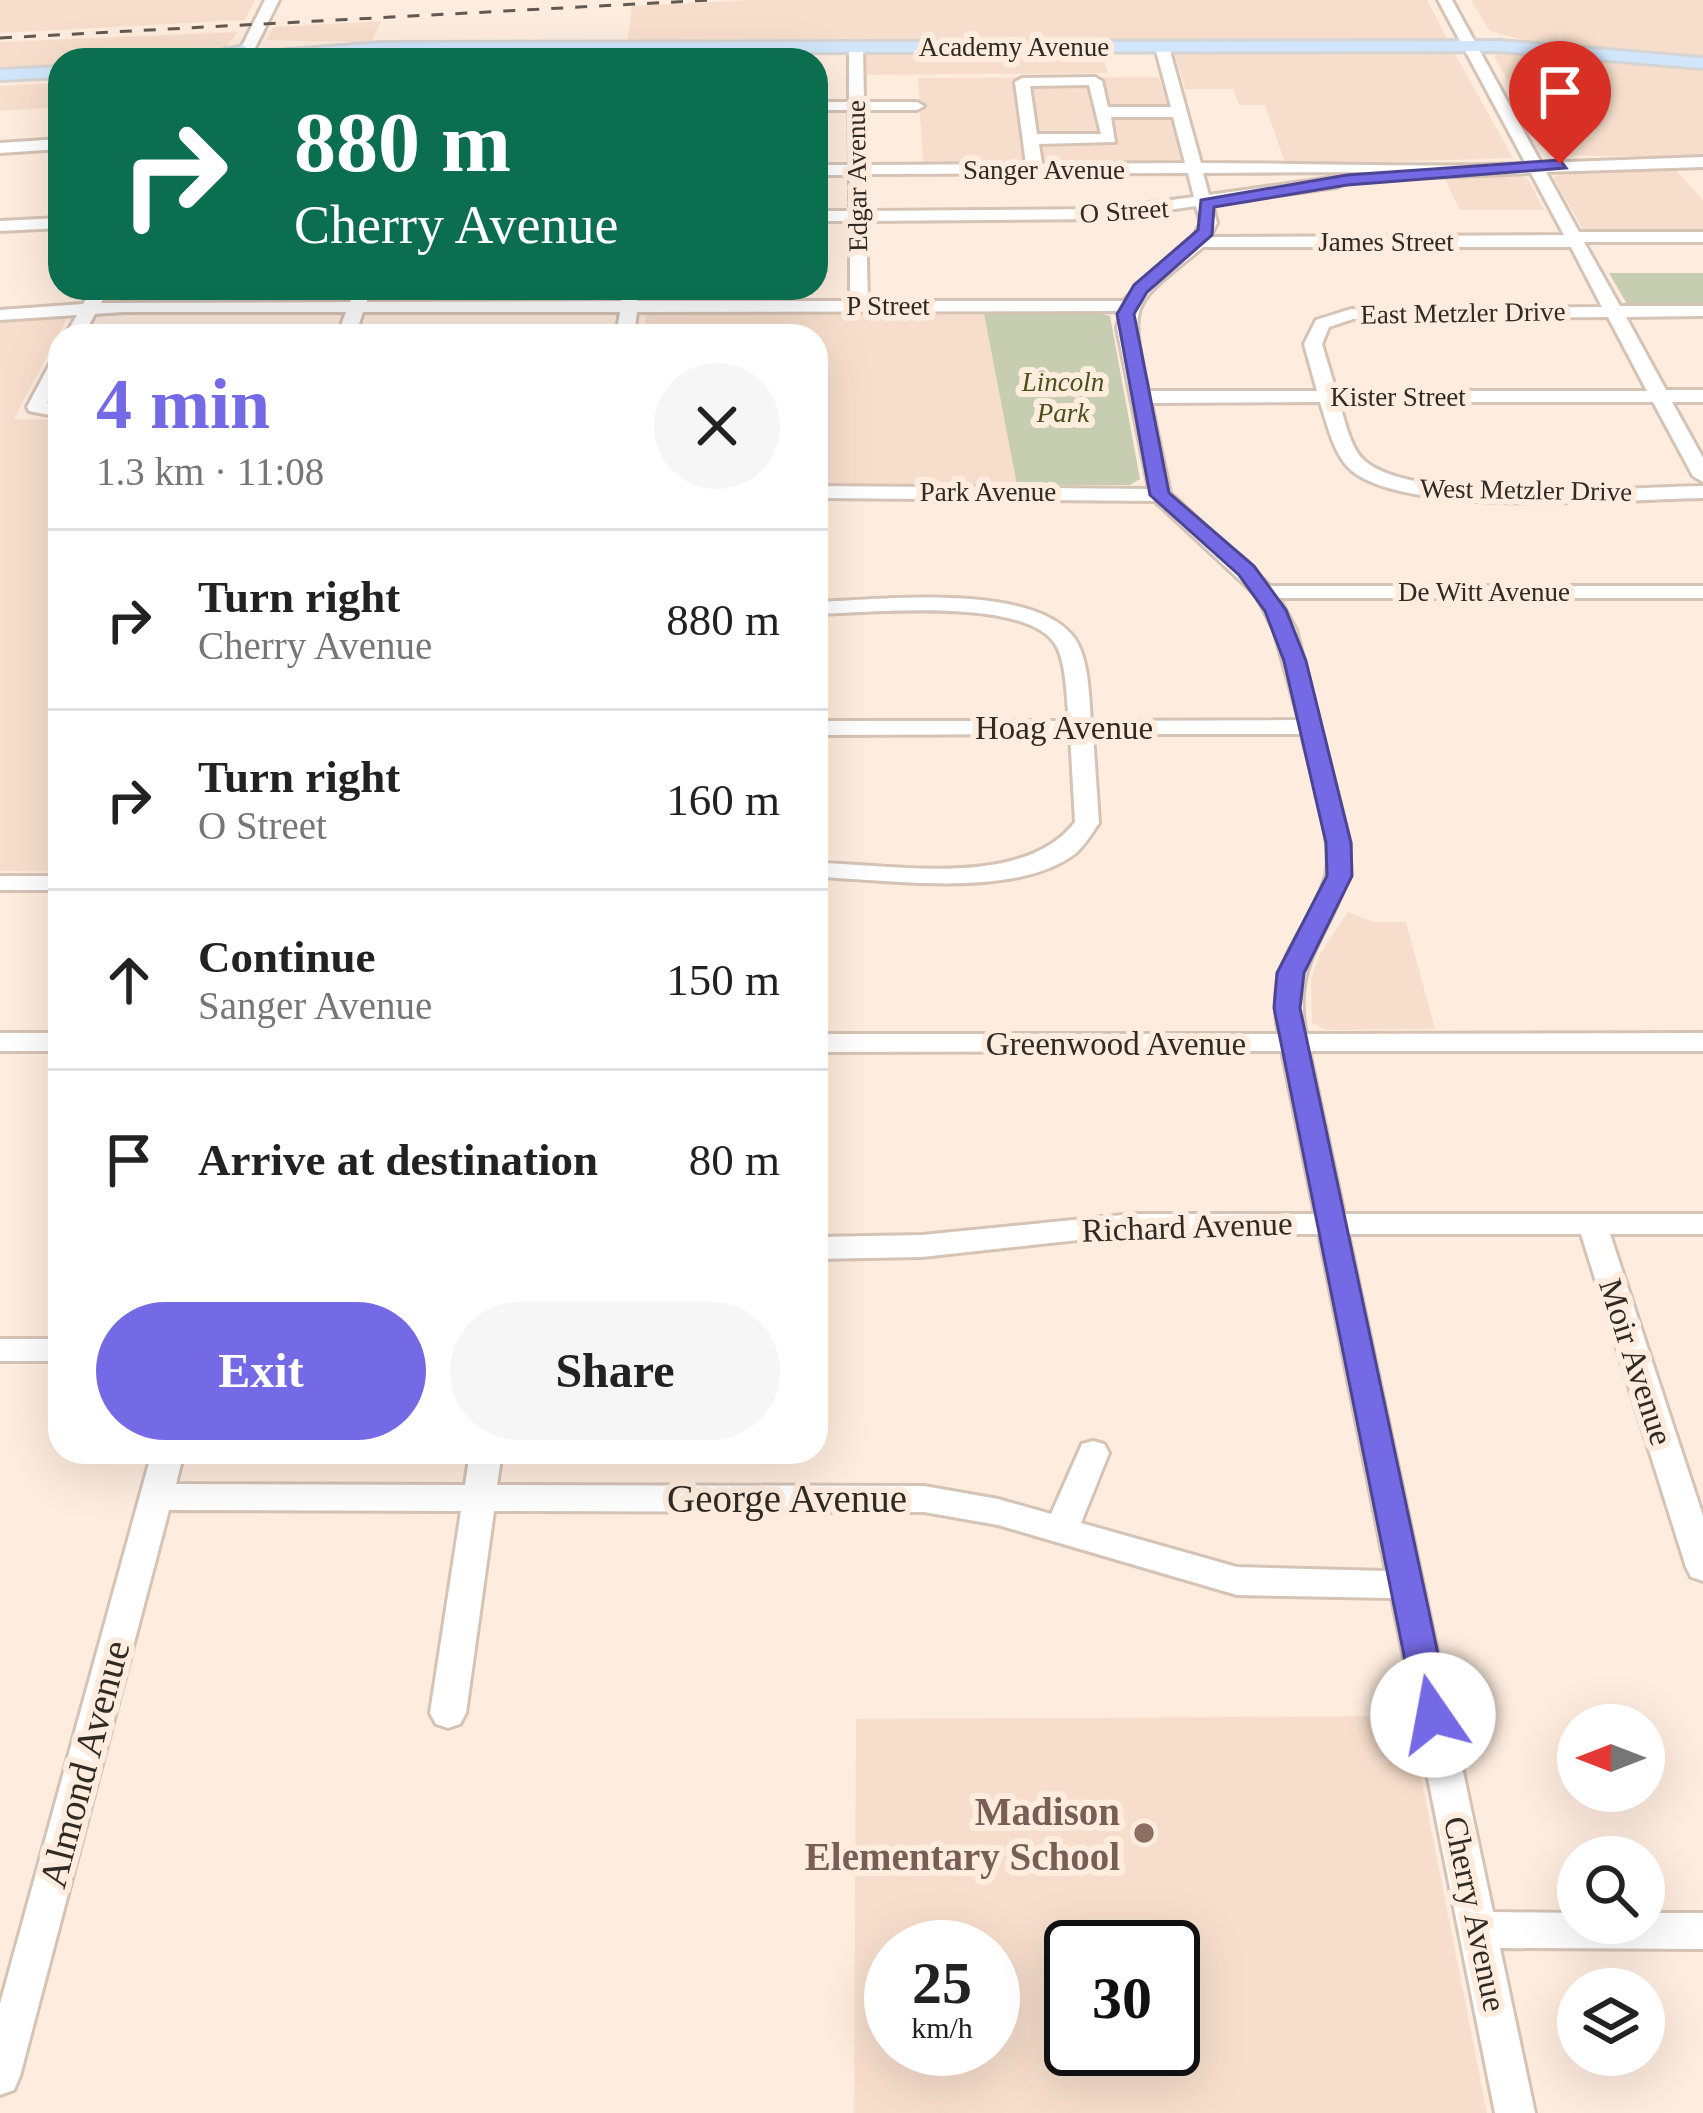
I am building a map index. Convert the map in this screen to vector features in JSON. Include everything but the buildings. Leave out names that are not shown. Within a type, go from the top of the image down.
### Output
[{"type":"main road","name":"Academy Avenue","points":[[812,48],[1470,46],[1703,63]]},
{"type":"main road","points":[[4,80],[48,76]]},
{"type":"street","points":[[248,48],[272,0]]},
{"type":"street","points":[[1445,0],[1703,476]]},
{"type":"street","name":"Edgar Avenue","points":[[856,47],[859,306]]},
{"type":"street","points":[[1160,495],[1138,397],[1127,306],[1199,242],[1209,223],[1162,47]]},
{"type":"street","points":[[1030,139],[1110,139],[1095,81],[1022,82],[1030,139],[1036,170]]},
{"type":"street","points":[[828,106],[916,106]]},
{"type":"street","points":[[1102,112],[1180,112]]},
{"type":"street","points":[[0,148],[48,145]]},
{"type":"street","name":"Sanger Avenue","points":[[828,170],[1430,172],[1703,162]]},
{"type":"street","name":"Sanger Avenue","points":[[1272,169],[1312,185]]},
{"type":"street","name":"O Street","points":[[828,216],[1081,215],[1430,172]]},
{"type":"street","points":[[0,226],[48,224]]},
{"type":"street","name":"James Street","points":[[1199,242],[1703,237]]},
{"type":"street","points":[[81,324],[95,300]]},
{"type":"street","name":"P Street","points":[[0,315],[292,300]]},
{"type":"street","name":"P Street","points":[[707,300],[859,306],[1127,306]]},
{"type":"street","points":[[1613,311],[1703,311]]},
{"type":"street","name":"East Metzler Drive","points":[[1331,397],[1313,344],[1315,332],[1333,318],[1371,312],[1613,311]]},
{"type":"street","points":[[48,388],[38,410],[48,410]]},
{"type":"street","name":"Kister Street","points":[[1138,397],[1703,396]]},
{"type":"street","name":"West Metzler Drive","points":[[1331,397],[1357,464],[1397,486],[1444,492],[1703,492]]},
{"type":"street","name":"Park Avenue","points":[[828,492],[1160,495]]},
{"type":"street","name":"Cherry Avenue","points":[[1160,495],[1265,592],[1285,630],[1312,727],[1340,860],[1328,904],[1291,973],[1287,1008],[1515,2113]]},
{"type":"street","name":"De Witt Avenue","points":[[1265,592],[1703,592]]},
{"type":"street","points":[[828,608],[976,608],[1039,620],[1054,630],[1071,654],[1087,823],[1081,838],[1052,860],[996,872],[828,870]]},
{"type":"street","name":"Hoag Avenue","points":[[828,728],[1312,727]]},
{"type":"street","points":[[0,883],[48,883]]},
{"type":"street","points":[[0,1042],[48,1042]]},
{"type":"street","name":"Greenwood Avenue","points":[[828,1043],[1703,1042]]},
{"type":"street","name":"Richard Avenue","points":[[828,1248],[922,1246],[1133,1224],[1703,1224]]},
{"type":"street","name":"Moir Avenue","points":[[1592,1224],[1703,1567]]},
{"type":"street","points":[[0,1350],[48,1350]]},
{"type":"street","points":[[1061,1531],[1093,1454]]},
{"type":"street","name":"Almond Avenue","points":[[0,2076],[13,1983],[165,1464]]},
{"type":"street","points":[[448,1713],[484,1464]]},
{"type":"street","name":"George Avenue","points":[[156,1497],[924,1499],[980,1508],[1237,1581],[1406,1585]]},
{"type":"street","points":[[1479,1930],[1703,1931]]},
{"type":"shaded area","points":[[0,0],[255,0],[245,20],[0,33]]},
{"type":"shaded area","points":[[753,0],[1427,0],[1447,38],[627,42],[632,6]]},
{"type":"shaded area","points":[[1471,0],[1703,0],[1703,57],[1528,42],[1490,31]]},
{"type":"shaded area","points":[[381,21],[371,42],[266,40],[274,27]]},
{"type":"shaded area","points":[[238,32],[225,48],[48,48],[48,69],[0,71],[0,42]]},
{"type":"shaded area","points":[[1102,52],[1108,73],[865,75],[866,55],[873,53]]},
{"type":"shaded area","points":[[1455,54],[1513,158],[1286,165],[1265,105],[1239,105],[1233,89],[1185,89],[1175,55]]},
{"type":"shaded area","points":[[1494,56],[1703,69],[1703,158],[1548,155]]},
{"type":"shaded area","points":[[1159,77],[1185,162],[923,165],[918,78]]},
{"type":"shaded area","points":[[48,84],[48,108],[0,111],[0,86]]},
{"type":"shaded area","points":[[1676,170],[1703,201],[1703,234],[1585,233],[1553,177],[1569,172]]},
{"type":"shaded area","points":[[1518,175],[1528,179],[1544,210],[1460,210],[1444,177]]},
{"type":"shaded area","points":[[984,314],[1017,485],[828,485],[828,324],[645,324],[646,316]]},
{"type":"shaded area","points":[[67,318],[64,324],[48,324],[48,354],[14,419],[48,420],[48,871],[0,871],[0,323]]},
{"type":"shaded area","points":[[1348,912],[1373,922],[1406,922],[1435,1029],[1326,1030],[1312,1023],[1311,979],[1319,956]]},
{"type":"shaded area","name":"Madison Elementary School","points":[[1409,1716],[1487,2113],[854,2113],[856,1719]]},
{"type":"green space","points":[[1609,273],[1703,273],[1703,306],[1627,304]]},
{"type":"green space","name":"Lincoln Park","points":[[984,314],[1110,316],[1140,479],[1130,485],[1017,485]]},
{"type":"railway","points":[[0,38],[711,0]]},
{"type":"place","name":"Madison Elementary School","points":[[1144,1833]]},
{"type":"route","points":[[1433,1715],[1287,1008],[1297,956],[1339,876],[1338,843],[1295,661],[1276,610],[1246,571],[1160,495],[1126,314],[1141,289],[1199,242],[1209,223],[1206,203],[1347,180],[1560,164]]}]
